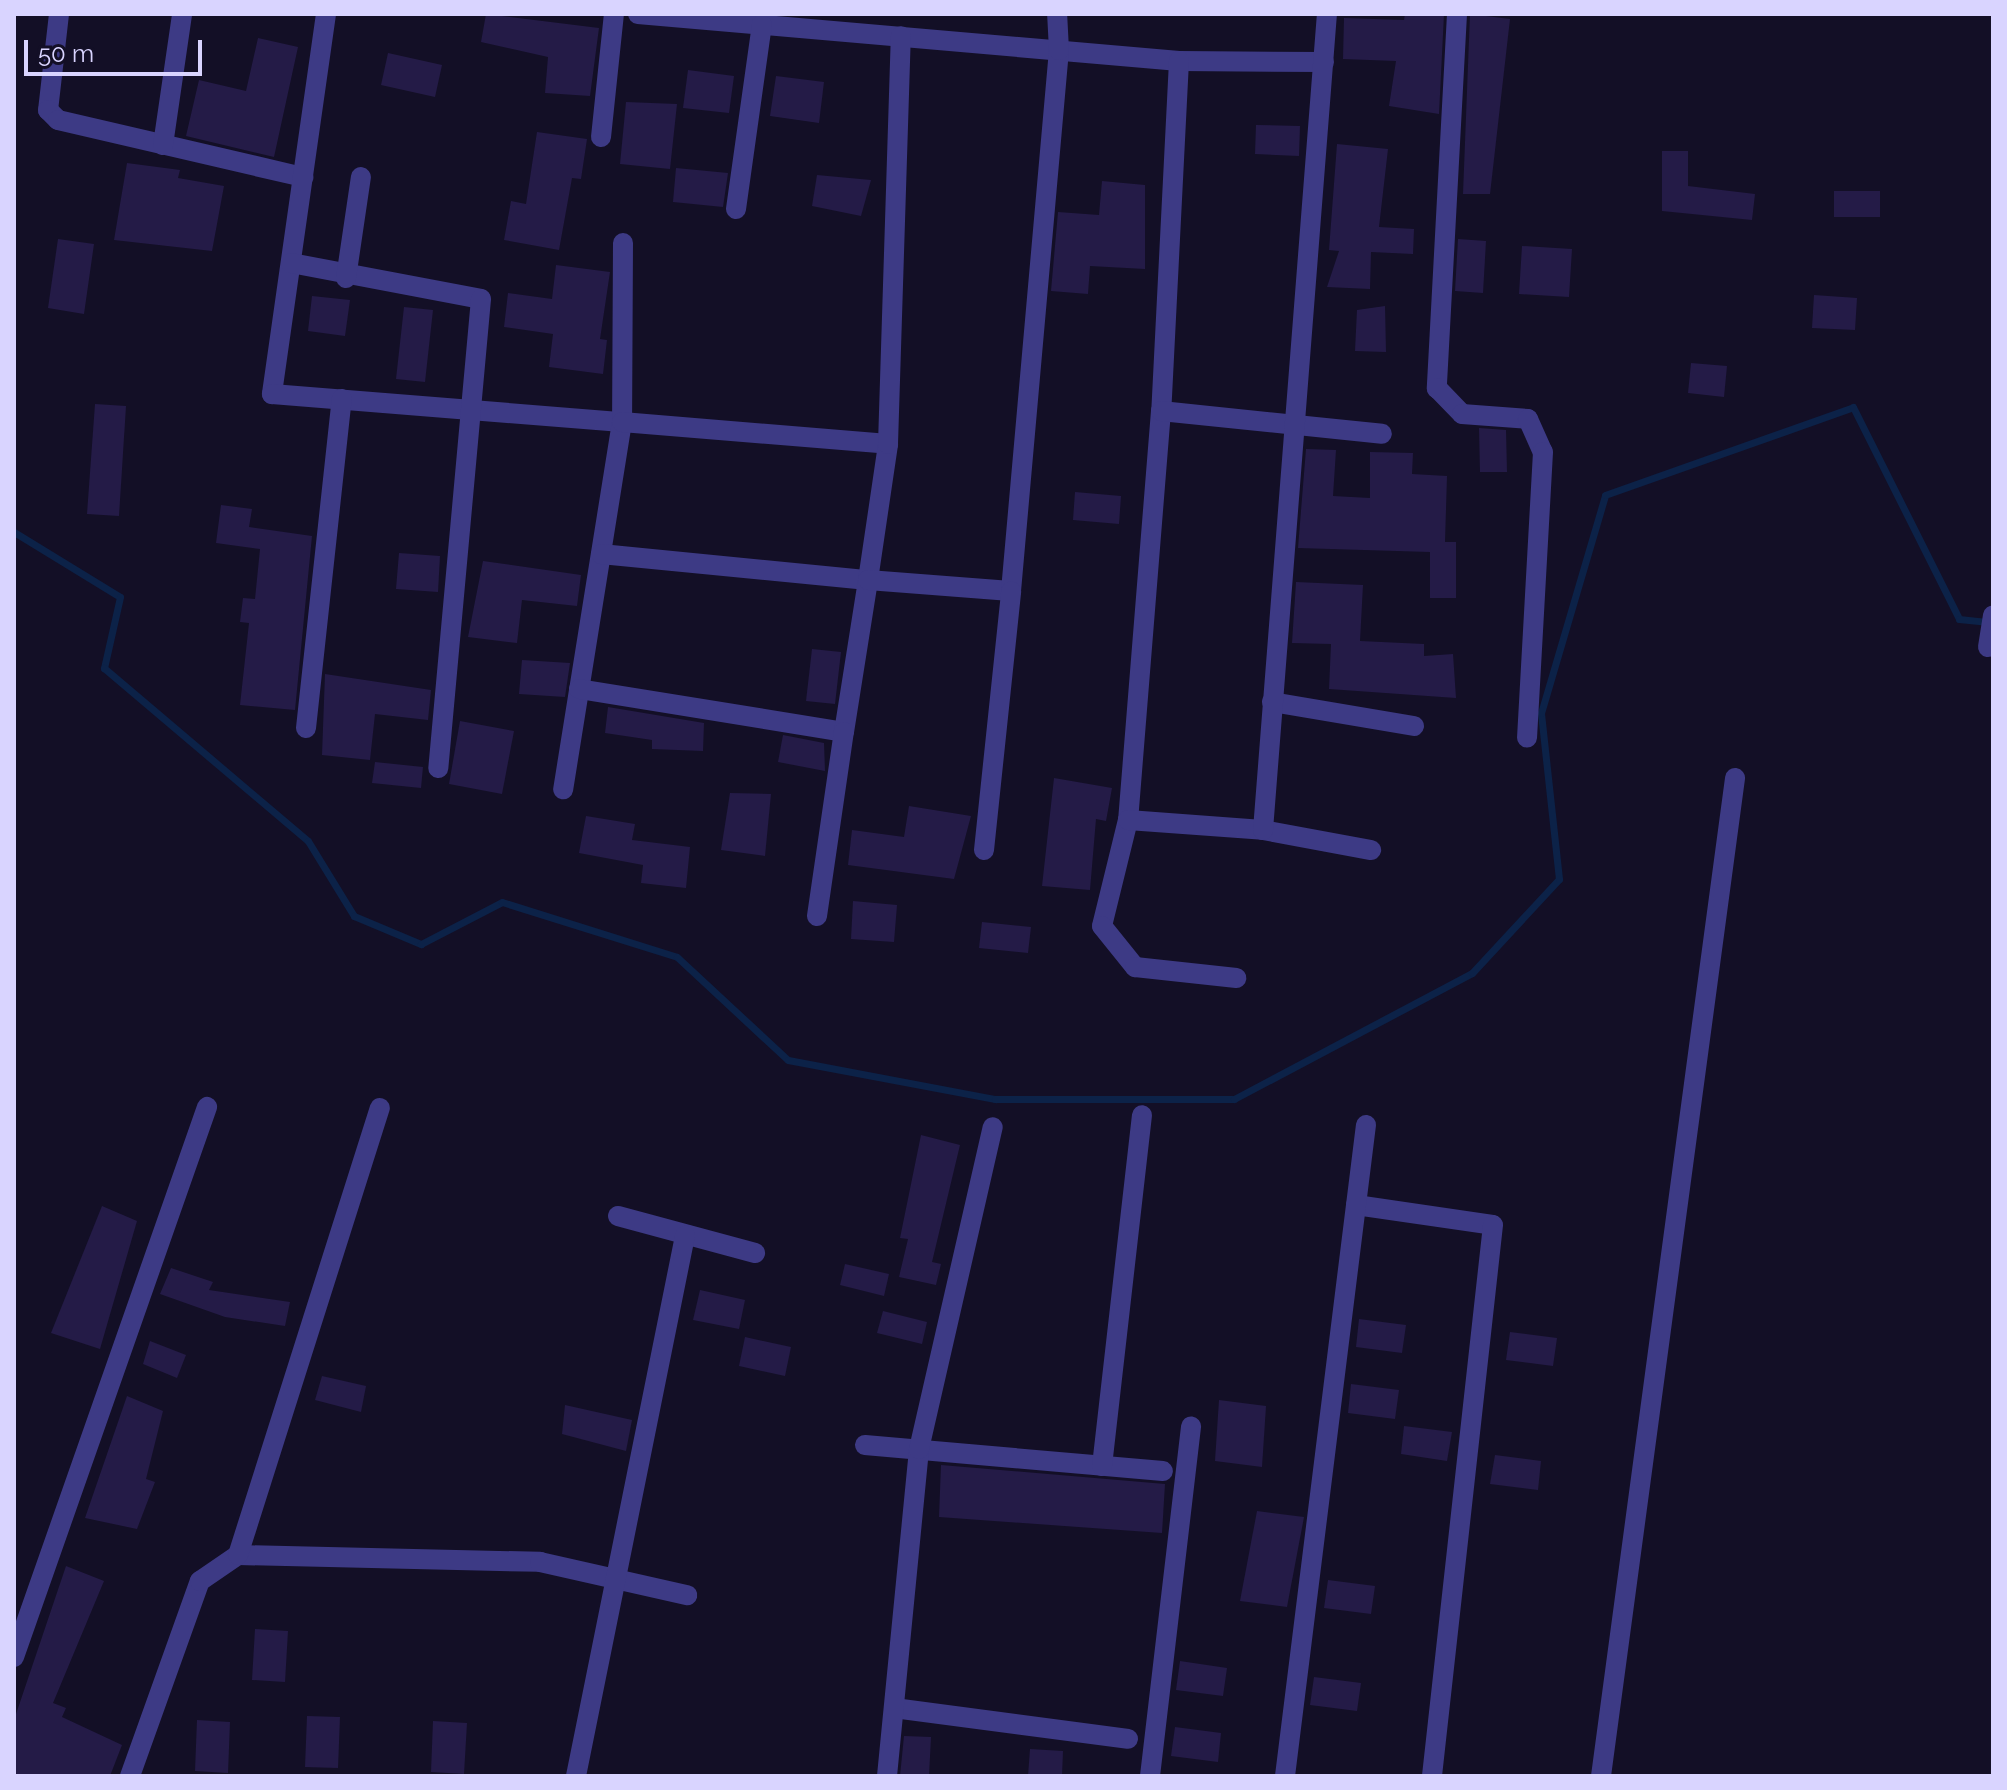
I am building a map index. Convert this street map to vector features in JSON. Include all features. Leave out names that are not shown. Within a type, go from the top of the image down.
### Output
[{"type":"street","points":[[59,14],[48,110],[78,128],[303,177]]},
{"type":"street","points":[[163,145],[182,14]]},
{"type":"street","points":[[326,14],[272,394],[888,444]]},
{"type":"street","points":[[601,137],[614,14]]},
{"type":"street","points":[[638,14],[1179,61],[1324,62]]},
{"type":"street","points":[[984,850],[1011,591],[1059,50],[1057,14]]},
{"type":"street","points":[[1263,830],[1327,14]]},
{"type":"street","points":[[1457,14],[1437,388],[1462,414],[1528,419],[1543,452],[1527,738]]},
{"type":"street","points":[[736,209],[762,25]]},
{"type":"street","points":[[817,916],[888,444],[901,36]]},
{"type":"street","points":[[1179,61],[1161,411],[1128,820],[1102,926],[1135,967],[1236,978]]},
{"type":"street","points":[[346,278],[361,177]]},
{"type":"street","points":[[563,789],[622,422],[623,243]]},
{"type":"street","points":[[291,263],[346,278],[481,299],[474,409],[438,768]]},
{"type":"street","points":[[306,728],[342,399]]},
{"type":"street","points":[[1161,411],[1382,434]]},
{"type":"street","points":[[601,554],[1011,591]]},
{"type":"street","points":[[1988,647],[1993,615]]},
{"type":"street","points":[[579,689],[844,732]]},
{"type":"street","points":[[1272,702],[1414,726]]},
{"type":"street","points":[[1601,1776],[1735,778]]},
{"type":"street","points":[[1128,820],[1263,830],[1371,850]]},
{"type":"street","points":[[14,1657],[207,1107]]},
{"type":"street","points":[[238,1555],[380,1108]]},
{"type":"street","points":[[1102,1466],[1142,1115]]},
{"type":"street","points":[[1285,1776],[1366,1125]]},
{"type":"street","points":[[887,1776],[919,1449],[993,1127]]},
{"type":"street","points":[[1356,1205],[1493,1225],[1432,1776]]},
{"type":"street","points":[[618,1216],[755,1253]]},
{"type":"street","points":[[576,1776],[685,1236]]},
{"type":"street","points":[[1150,1776],[1191,1426]]},
{"type":"street","points":[[865,1445],[1163,1471]]},
{"type":"street","points":[[130,1776],[200,1581],[238,1555],[540,1562],[687,1595]]},
{"type":"street","points":[[894,1708],[1128,1739]]},
{"type":"building","points":[[486,14],[599,28],[590,96],[545,93],[548,57],[481,42]]},
{"type":"building","points":[[1405,14],[1444,14],[1439,114],[1389,106],[1396,61],[1343,59],[1344,18],[1404,20]]},
{"type":"building","points":[[1470,14],[1510,19],[1490,194],[1463,194]]},
{"type":"building","points":[[258,38],[298,47],[274,157],[186,136],[199,80],[246,91]]},
{"type":"building","points":[[388,53],[442,65],[435,97],[381,85]]},
{"type":"building","points":[[688,70],[734,76],[729,113],[683,108]]},
{"type":"building","points":[[776,76],[824,82],[819,123],[770,116]]},
{"type":"building","points":[[626,102],[677,104],[670,169],[620,164]]},
{"type":"building","points":[[1256,125],[1300,126],[1299,156],[1255,154]]},
{"type":"building","points":[[537,132],[587,139],[581,179],[572,178],[559,250],[504,240],[511,201],[526,204]]},
{"type":"building","points":[[1337,144],[1388,149],[1379,227],[1414,229],[1413,254],[1371,252],[1370,289],[1327,287],[1339,251],[1329,250]]},
{"type":"building","points":[[1662,151],[1688,151],[1688,186],[1755,194],[1752,220],[1662,211]]},
{"type":"building","points":[[127,163],[180,170],[178,178],[224,186],[212,251],[114,240]]},
{"type":"building","points":[[676,168],[728,173],[723,207],[673,202]]},
{"type":"building","points":[[817,175],[871,180],[861,216],[812,206]]},
{"type":"building","points":[[1102,181],[1145,185],[1145,269],[1090,266],[1088,294],[1051,291],[1058,212],[1099,215]]},
{"type":"building","points":[[1834,191],[1880,191],[1880,217],[1834,217]]},
{"type":"building","points":[[58,239],[94,244],[84,314],[48,308]]},
{"type":"building","points":[[1458,239],[1486,241],[1483,293],[1455,291]]},
{"type":"building","points":[[1522,246],[1572,249],[1569,297],[1519,294]]},
{"type":"building","points":[[556,265],[610,272],[600,339],[607,340],[603,374],[549,367],[553,334],[504,327],[508,293],[552,299]]},
{"type":"building","points":[[1814,295],[1857,298],[1855,330],[1812,328]]},
{"type":"building","points":[[312,296],[350,300],[345,336],[308,331]]},
{"type":"building","points":[[1385,306],[1386,352],[1355,351],[1357,310]]},
{"type":"building","points":[[404,307],[433,310],[425,382],[396,379]]},
{"type":"building","points":[[1691,363],[1727,366],[1724,397],[1688,393]]},
{"type":"building","points":[[95,404],[126,406],[119,516],[87,514]]},
{"type":"building","points":[[1479,428],[1506,430],[1507,472],[1480,472]]},
{"type":"building","points":[[1306,449],[1336,450],[1333,496],[1370,498],[1370,452],[1413,453],[1412,474],[1447,476],[1445,542],[1456,542],[1456,598],[1430,598],[1430,552],[1298,548]]},
{"type":"building","points":[[1075,492],[1121,496],[1119,524],[1073,520]]},
{"type":"building","points":[[221,505],[252,509],[249,527],[312,536],[295,710],[240,705],[249,623],[240,622],[243,598],[255,599],[260,549],[216,543]]},
{"type":"building","points":[[399,553],[440,556],[438,592],[396,589]]},
{"type":"building","points":[[483,561],[581,575],[577,606],[522,600],[517,643],[468,637]]},
{"type":"building","points":[[1296,582],[1363,585],[1360,641],[1424,644],[1424,656],[1453,654],[1456,698],[1329,689],[1331,644],[1292,643]]},
{"type":"building","points":[[812,649],[841,652],[835,704],[806,701]]},
{"type":"building","points":[[522,660],[570,663],[565,697],[519,694]]},
{"type":"building","points":[[325,674],[431,690],[428,720],[375,714],[370,760],[322,755]]},
{"type":"building","points":[[608,707],[704,723],[703,751],[652,749],[652,740],[605,733]]},
{"type":"building","points":[[460,721],[514,731],[502,794],[449,784]]},
{"type":"building","points":[[783,735],[824,743],[825,771],[778,762]]},
{"type":"building","points":[[375,762],[423,767],[421,788],[372,783]]},
{"type":"building","points":[[1054,778],[1112,788],[1106,821],[1096,819],[1090,890],[1042,886]]},
{"type":"building","points":[[730,793],[771,794],[765,856],[721,850]]},
{"type":"building","points":[[909,806],[971,816],[954,879],[848,865],[852,830],[904,837]]},
{"type":"building","points":[[586,816],[635,824],[632,840],[690,847],[686,888],[641,883],[643,865],[579,853]]},
{"type":"building","points":[[853,901],[897,905],[894,942],[851,939]]},
{"type":"building","points":[[982,922],[1031,927],[1028,953],[979,948]]},
{"type":"building","points":[[921,1135],[960,1145],[932,1262],[941,1264],[936,1285],[899,1277],[908,1239],[900,1238]]},
{"type":"building","points":[[102,1206],[137,1221],[100,1349],[51,1333]]},
{"type":"building","points":[[845,1264],[889,1274],[884,1296],[840,1285]]},
{"type":"building","points":[[171,1268],[213,1282],[209,1290],[290,1302],[285,1326],[225,1317],[160,1294]]},
{"type":"building","points":[[700,1290],[745,1300],[739,1329],[693,1320]]},
{"type":"building","points":[[883,1311],[927,1322],[922,1344],[877,1333]]},
{"type":"building","points":[[1359,1319],[1406,1325],[1402,1353],[1356,1347]]},
{"type":"building","points":[[1510,1332],[1557,1338],[1553,1366],[1506,1360]]},
{"type":"building","points":[[745,1337],[791,1347],[785,1376],[739,1366]]},
{"type":"building","points":[[150,1341],[186,1355],[177,1378],[143,1364]]},
{"type":"building","points":[[322,1376],[366,1386],[361,1412],[315,1400]]},
{"type":"building","points":[[1351,1384],[1399,1390],[1395,1419],[1348,1413]]},
{"type":"building","points":[[127,1396],[163,1411],[146,1479],[155,1482],[137,1529],[85,1518]]},
{"type":"building","points":[[1219,1400],[1266,1406],[1262,1467],[1215,1461]]},
{"type":"building","points":[[565,1405],[632,1420],[626,1451],[562,1434]]},
{"type":"building","points":[[1404,1426],[1452,1432],[1447,1461],[1401,1454]]},
{"type":"building","points":[[1495,1455],[1541,1461],[1538,1490],[1490,1484]]},
{"type":"building","points":[[941,1465],[1165,1484],[1162,1533],[939,1517]]},
{"type":"building","points":[[1257,1511],[1304,1517],[1287,1607],[1240,1601]]},
{"type":"building","points":[[66,1566],[104,1581],[53,1703],[66,1708],[62,1717],[122,1745],[110,1776],[14,1776],[14,1720]]},
{"type":"building","points":[[1328,1580],[1375,1586],[1371,1614],[1324,1608]]},
{"type":"building","points":[[255,1629],[288,1631],[285,1682],[252,1680]]},
{"type":"building","points":[[1180,1661],[1227,1668],[1223,1696],[1176,1690]]},
{"type":"building","points":[[1314,1677],[1361,1683],[1357,1711],[1310,1705]]},
{"type":"building","points":[[307,1716],[340,1717],[338,1768],[305,1767]]},
{"type":"building","points":[[197,1720],[230,1722],[228,1773],[195,1771]]},
{"type":"building","points":[[433,1721],[467,1723],[464,1774],[431,1772]]},
{"type":"building","points":[[1175,1727],[1221,1733],[1218,1762],[1171,1756]]},
{"type":"building","points":[[904,1736],[931,1737],[929,1776],[900,1776]]},
{"type":"building","points":[[1030,1749],[1063,1751],[1062,1776],[1028,1776]]},
{"type":"waterway","points":[[14,532],[120,597],[104,668],[308,841],[354,916],[421,944],[502,902],[677,957],[788,1060],[995,1099],[1234,1099],[1472,973],[1559,879],[1541,713],[1605,495],[1853,407],[1959,619],[1989,622]]}]
